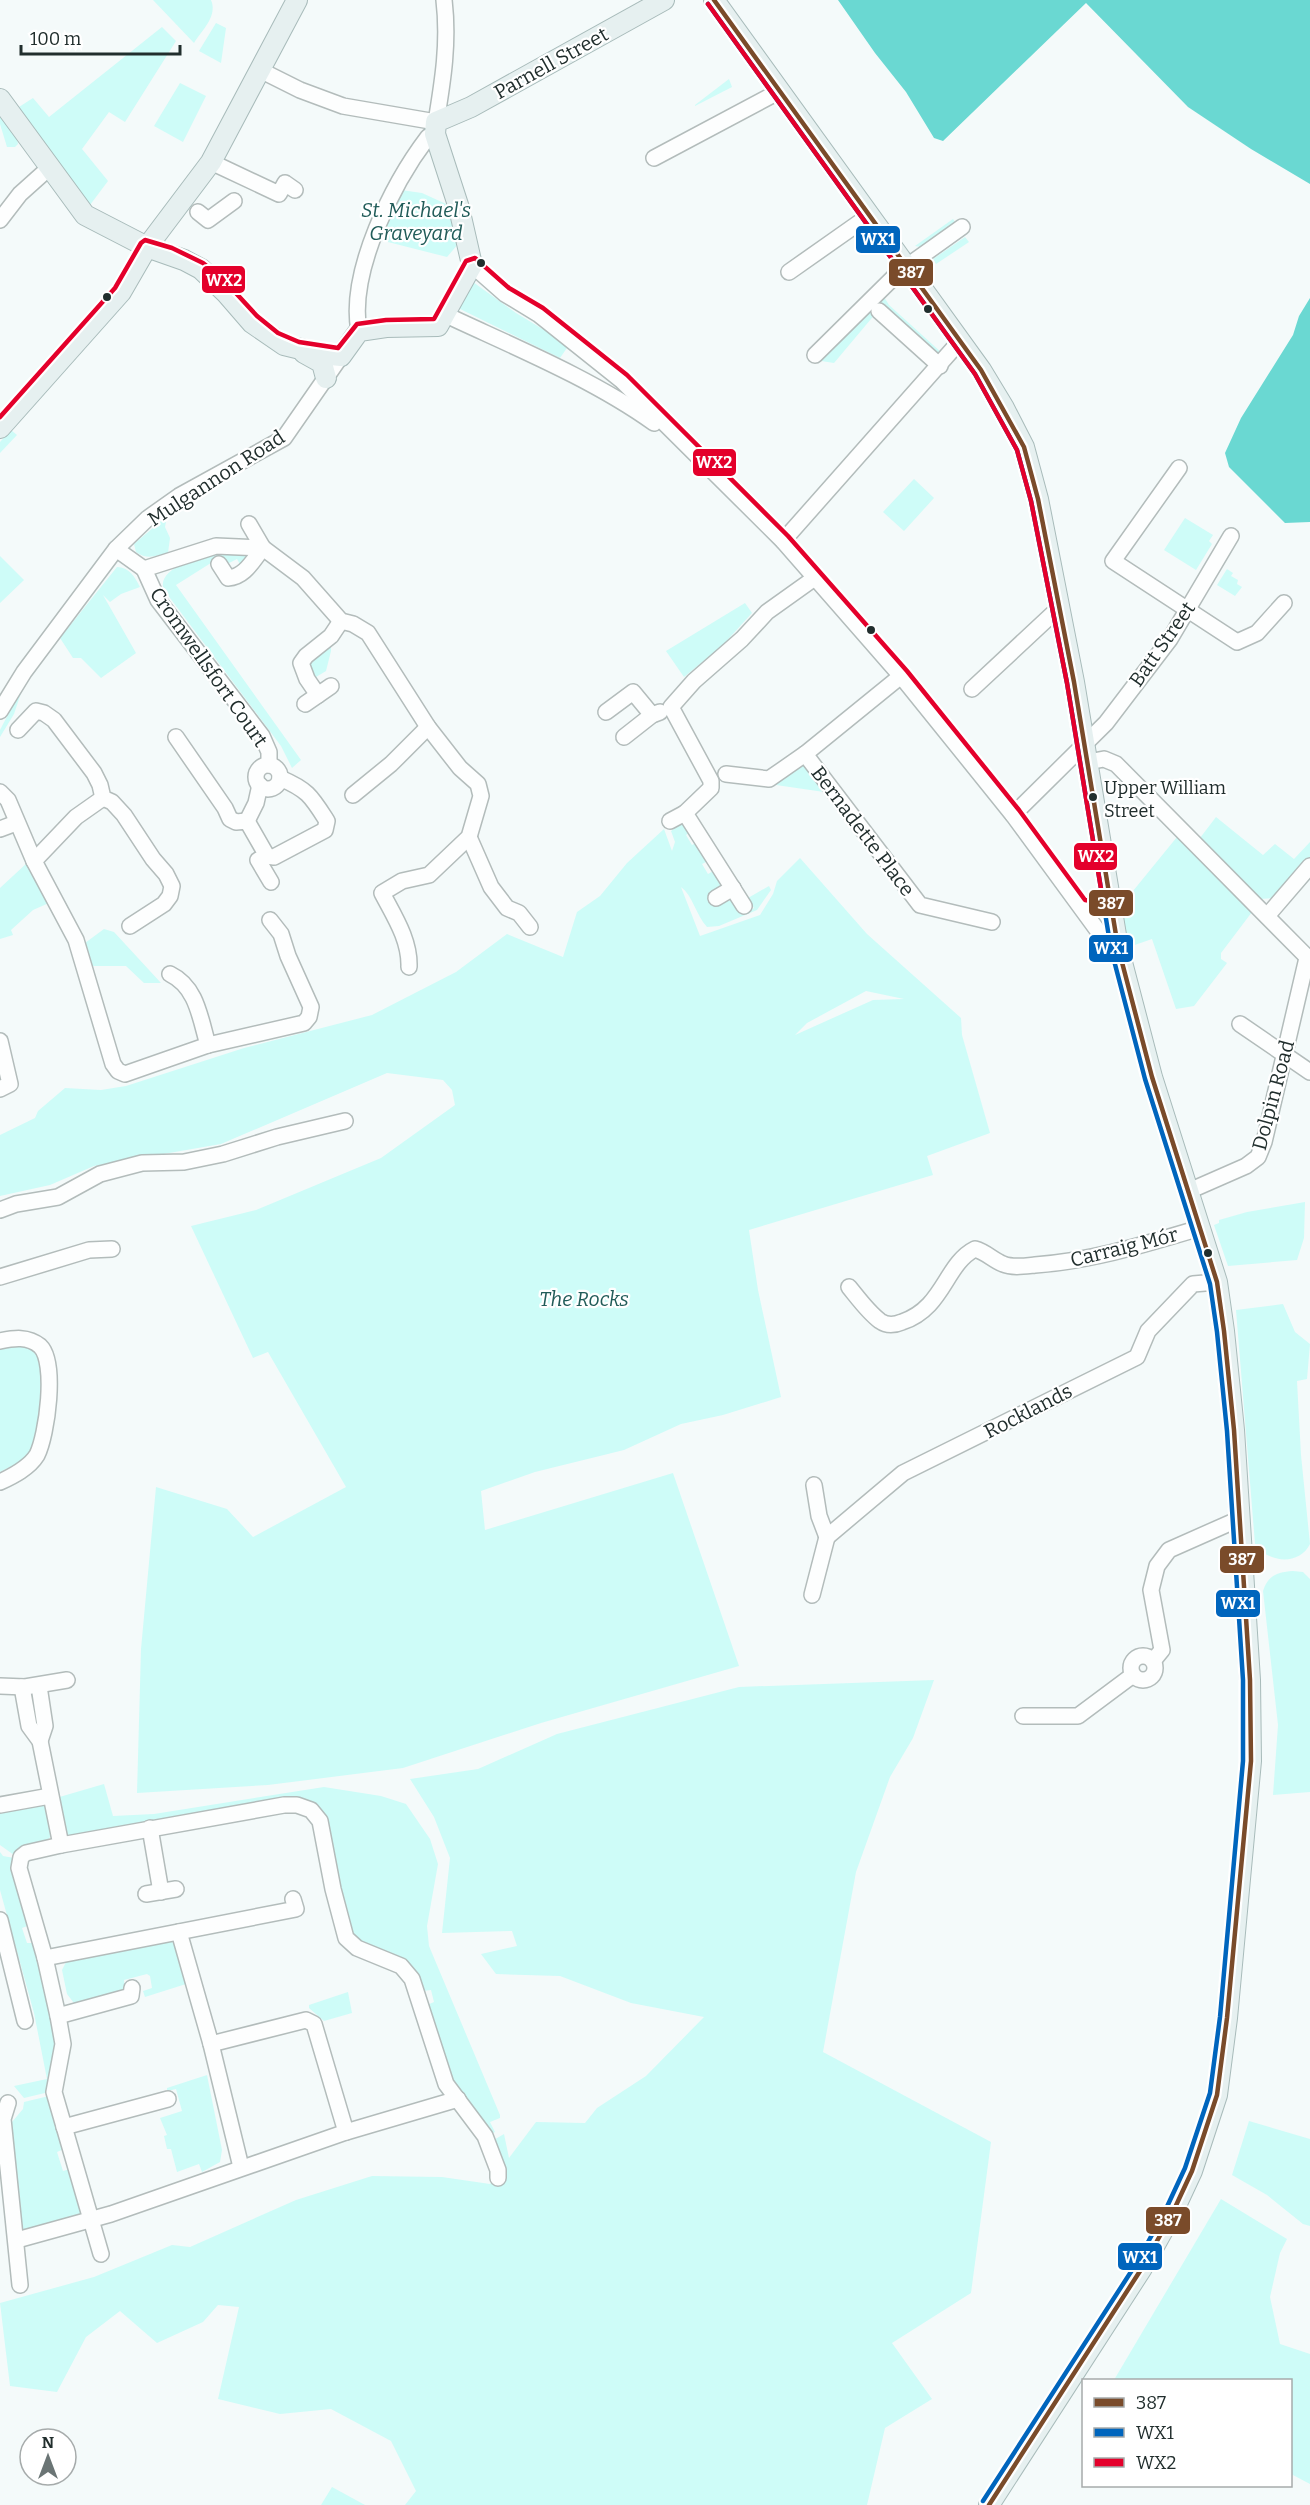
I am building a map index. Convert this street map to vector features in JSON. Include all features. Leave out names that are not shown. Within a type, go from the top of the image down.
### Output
[{"type":"main road","points":[[0,428],[121,292],[147,247],[190,205],[297,0]]},
{"type":"main road","name":"Parnell Street","points":[[432,129],[664,0]]},
{"type":"main road","points":[[714,0],[960,341],[1004,408],[1024,447],[1041,511],[1060,607],[1118,947],[1152,1077],[1217,1282],[1228,1372],[1249,1670],[1251,1761],[1232,1971],[1217,2095],[1192,2171],[1172,2214],[1112,2316],[988,2505]]},
{"type":"main road","points":[[0,99],[85,215],[147,247],[184,260],[201,269],[252,323],[266,334],[322,363],[326,378]]},
{"type":"main road","points":[[294,348],[341,356],[359,332],[386,327],[438,326],[472,265],[459,208],[432,129]]},
{"type":"street","points":[[359,332],[357,319],[361,288],[376,227],[388,201],[432,129],[442,90],[447,40],[444,0]]},
{"type":"street","points":[[260,70],[300,90],[343,106],[432,129]]},
{"type":"street","points":[[654,158],[780,91]]},
{"type":"street","points":[[211,162],[279,194],[285,183],[295,190]]},
{"type":"street","points":[[0,220],[20,194],[49,168]]},
{"type":"street","points":[[190,205],[208,220],[234,201]]},
{"type":"street","points":[[789,272],[870,215]]},
{"type":"street","points":[[815,355],[906,266],[962,227]]},
{"type":"street","points":[[472,265],[505,294],[538,314],[593,357],[658,426],[675,434],[783,541],[901,676],[1013,815],[1098,931],[1118,947]]},
{"type":"street","points":[[879,311],[940,366]]},
{"type":"street","points":[[444,314],[580,381],[632,400]]},
{"type":"street","points":[[783,541],[960,341]]},
{"type":"street","name":"Mulgannon Road","points":[[0,711],[24,672],[116,549],[148,518],[180,496],[284,438],[341,356]]},
{"type":"street","points":[[580,381],[592,369],[593,357]]},
{"type":"street","points":[[1179,468],[1113,561],[1238,642],[1257,633],[1284,603]]},
{"type":"street","points":[[249,524],[263,548],[303,578],[341,621],[353,624],[368,633],[428,727],[460,768],[478,784],[482,796],[469,837],[429,875],[402,881],[382,893],[400,928],[409,956],[409,967]]},
{"type":"street","name":"Batt Street","points":[[1013,815],[1086,753],[1170,639],[1231,536]]},
{"type":"street","points":[[116,549],[144,569],[216,546],[263,548]]},
{"type":"street","points":[[219,564],[228,578],[236,578],[246,570],[263,548]]},
{"type":"street","name":"Cromwellsfort Court","points":[[144,569],[158,600],[262,736],[269,752],[269,765]]},
{"type":"street","points":[[624,737],[652,715],[671,707],[694,681],[742,639],[767,612],[816,577]]},
{"type":"street","points":[[972,688],[1060,607]]},
{"type":"street","points":[[331,686],[311,699],[301,663],[306,656],[331,636],[341,621]]},
{"type":"street","name":"Bernadette Place","points":[[726,774],[769,779],[805,754],[901,676]]},
{"type":"street","points":[[606,712],[631,687],[652,715]]},
{"type":"street","points":[[670,821],[685,813],[711,788],[711,781],[671,707]]},
{"type":"street","points":[[18,730],[36,711],[44,712],[54,720],[94,773],[103,798]]},
{"type":"street","points":[[353,795],[391,764],[428,727]]},
{"type":"street","points":[[176,737],[225,808],[230,819],[236,822],[247,821],[267,856],[258,860],[271,882]]},
{"type":"street","points":[[1086,753],[1116,764],[1308,959]]},
{"type":"street","name":"Bernadette Place","points":[[805,754],[920,906],[992,922]]},
{"type":"street","name":"Cromwellsfort Court","points":[[247,821],[256,803],[260,785],[257,774],[261,768],[269,765],[276,768],[280,778],[296,784],[310,794],[327,821],[325,830],[274,857],[267,856]]},
{"type":"street","points":[[260,785],[267,788],[274,787],[280,778]]},
{"type":"street","points":[[0,792],[8,800],[34,861],[76,940],[113,1064],[118,1071],[125,1074],[208,1045],[304,1023],[309,1017],[311,1007],[288,956],[281,934],[270,920]]},
{"type":"street","points":[[34,861],[76,817],[103,798]]},
{"type":"street","points":[[103,798],[112,802],[124,815],[172,886],[170,896],[164,904],[130,926]]},
{"type":"street","points":[[685,813],[744,906]]},
{"type":"street","points":[[0,829],[16,823]]},
{"type":"street","points":[[469,837],[491,887],[507,908],[519,913],[530,927]]},
{"type":"street","points":[[1267,916],[1310,866]]},
{"type":"street","points":[[716,898],[733,888]]},
{"type":"street","points":[[1081,907],[1097,910],[1112,906]]},
{"type":"street","name":"Dolpin Road","points":[[1189,1191],[1246,1166],[1258,1157],[1264,1142],[1308,959]]},
{"type":"street","points":[[170,974],[182,980],[190,990],[208,1045]]},
{"type":"street","points":[[1240,1024],[1310,1072]]},
{"type":"street","points":[[0,1041],[10,1084],[0,1089]]},
{"type":"street","points":[[0,1210],[16,1204],[58,1197],[100,1174],[142,1163],[184,1162],[345,1121]]},
{"type":"street","name":"Carraig Mór","points":[[849,1287],[882,1322],[894,1325],[910,1320],[925,1311],[944,1288],[966,1254],[975,1249],[985,1252],[1003,1264],[1018,1266],[1052,1264],[1094,1258],[1200,1228]]},
{"type":"street","points":[[0,1277],[89,1250],[112,1249]]},
{"type":"street","name":"Rocklands","points":[[826,1537],[903,1473],[1137,1357],[1148,1330],[1193,1284],[1217,1282]]},
{"type":"street","points":[[0,1341],[27,1339],[41,1347],[47,1363],[48,1396],[45,1430],[36,1455],[27,1466],[0,1482]]},
{"type":"street","points":[[812,1595],[826,1537],[819,1516],[814,1485]]},
{"type":"street","points":[[1023,1716],[1078,1716],[1134,1675],[1139,1679],[1150,1678],[1155,1668],[1153,1661],[1162,1650],[1151,1590],[1157,1566],[1169,1550],[1239,1519]]},
{"type":"street","points":[[0,1686],[39,1686],[67,1680]]},
{"type":"street","points":[[39,1686],[45,1716],[45,1726],[40,1741]]},
{"type":"street","points":[[22,1687],[29,1726],[40,1741],[61,1845]]},
{"type":"street","points":[[0,1805],[50,1796]]},
{"type":"street","points":[[101,2254],[70,2159],[54,2092],[63,2044],[45,1958],[19,1862],[26,1853],[61,1845],[284,1805],[297,1805],[311,1810],[320,1821],[333,1888],[346,1938],[357,1948],[392,1960],[412,1979],[446,2084],[485,2136],[502,2172]]},
{"type":"street","points":[[150,1828],[161,1892]]},
{"type":"street","points":[[45,1958],[296,1909],[293,1899]]},
{"type":"street","points":[[0,1920],[26,2021]]},
{"type":"street","points":[[179,1932],[186,1960],[205,2012],[241,2167]]},
{"type":"street","points":[[58,2016],[131,1996],[132,1988]]},
{"type":"street","points":[[211,2044],[306,2020],[314,2024],[346,2132]]},
{"type":"street","points":[[17,2240],[91,2220],[192,2180],[458,2100]]},
{"type":"street","points":[[8,2103],[3,2119],[20,2285]]},
{"type":"street","points":[[64,2127],[165,2104]]},
{"type":"green space","points":[[153,0],[211,0],[213,6],[211,17],[194,43]]},
{"type":"green space","points":[[216,23],[226,28],[221,63],[199,51]]},
{"type":"green space","points":[[162,27],[176,41],[125,122],[109,112],[82,149],[108,181],[90,205],[19,107],[33,98],[49,117]]},
{"type":"green space","points":[[729,79],[732,87],[695,106],[695,105]]},
{"type":"green space","points":[[180,83],[206,96],[183,142],[154,126]]},
{"type":"green space","points":[[0,115],[17,138],[18,144],[15,147],[7,147],[0,124]]},
{"type":"green space","name":"St. Michael's Graveyard","points":[[401,190],[422,193],[457,209],[459,243],[447,257],[380,240],[391,206]]},
{"type":"green space","points":[[953,219],[956,223],[920,247],[915,246]]},
{"type":"green space","points":[[965,237],[969,242],[936,264],[933,259]]},
{"type":"green space","points":[[473,282],[516,313],[569,345],[560,358],[456,307]]},
{"type":"green space","points":[[881,292],[889,305],[943,354],[939,358],[876,313],[834,363],[815,360]]},
{"type":"green space","points":[[11,430],[17,435],[0,453],[0,442]]},
{"type":"green space","points":[[914,479],[934,498],[904,531],[883,512]]},
{"type":"green space","points":[[167,516],[165,527],[170,538],[168,553],[148,557],[136,552],[134,544]]},
{"type":"green space","points":[[1185,518],[1213,535],[1209,541],[1212,544],[1196,570],[1164,550]]},
{"type":"green space","points":[[221,552],[239,552],[250,555],[241,566],[237,559],[227,564],[222,556],[176,585],[301,760],[292,768],[281,746],[164,590],[163,583],[166,576],[180,565]]},
{"type":"green space","points":[[0,556],[24,580],[0,603]]},
{"type":"green space","points":[[117,567],[121,567],[134,576],[140,587],[121,594],[110,602],[103,595],[136,653],[101,678],[81,658],[73,658],[60,638]]},
{"type":"green space","points":[[1227,569],[1233,573],[1231,576],[1238,580],[1237,584],[1242,587],[1235,596],[1217,585]]},
{"type":"green space","points":[[745,603],[752,613],[722,646],[684,677],[666,651]]},
{"type":"green space","points":[[331,642],[326,671],[316,677],[320,684],[317,684],[306,665]]},
{"type":"green space","points":[[24,684],[14,714],[0,737],[0,730]]},
{"type":"green space","points":[[805,764],[828,791],[776,785],[775,783]]},
{"type":"green space","points":[[1216,817],[1263,855],[1275,844],[1294,859],[1310,842],[1310,858],[1276,898],[1259,899],[1200,838]]},
{"type":"green space","name":"The Rocks","points":[[683,822],[692,831],[686,835],[692,845],[698,842],[710,860],[702,864],[708,874],[715,870],[721,880],[721,886],[708,895],[716,907],[726,901],[734,901],[742,915],[754,908],[748,898],[769,886],[771,890],[757,910],[719,926],[707,927],[689,895],[681,887],[700,936],[760,915],[773,894],[777,881],[800,858],[867,934],[961,1018],[962,1035],[990,1133],[927,1156],[933,1175],[749,1230],[758,1290],[781,1397],[723,1415],[681,1424],[624,1450],[535,1472],[481,1491],[485,1530],[673,1473],[739,1666],[541,1723],[403,1768],[268,1785],[137,1793],[141,1649],[156,1487],[227,1509],[253,1537],[346,1487],[268,1352],[253,1358],[191,1226],[256,1210],[381,1158],[455,1105],[452,1090],[443,1080],[387,1073],[221,1144],[94,1166],[50,1185],[0,1196],[0,1135],[35,1118],[38,1111],[65,1088],[101,1090],[126,1086],[244,1048],[372,1015],[456,972],[507,934],[563,957],[577,912],[600,896],[627,863],[664,829],[672,851],[675,842],[671,831]],"holes":[[[866,991],[904,999],[873,1000],[795,1035],[807,1023]]]},
{"type":"green space","points":[[1177,837],[1252,912],[1221,953],[1221,959],[1227,963],[1194,1006],[1176,1009],[1152,939],[1129,947],[1119,896],[1133,891]]},
{"type":"green space","points":[[27,863],[49,903],[33,910],[11,930],[13,935],[0,939],[0,888]]},
{"type":"green space","points":[[104,929],[114,932],[161,983],[144,983],[126,966],[91,966],[85,943]]},
{"type":"green space","points":[[1305,1202],[1304,1238],[1297,1260],[1228,1266],[1214,1225],[1219,1223],[1219,1220],[1247,1212]]},
{"type":"green space","points":[[1283,1304],[1295,1332],[1310,1344],[1307,1379],[1297,1381],[1301,1455],[1310,1544],[1299,1556],[1291,1559],[1275,1558],[1255,1544],[1236,1310]]},
{"type":"green space","points":[[21,1345],[31,1349],[39,1358],[40,1422],[28,1454],[19,1462],[0,1472],[0,1349]]},
{"type":"green space","points":[[1293,1571],[1303,1572],[1310,1579],[1310,1792],[1273,1795],[1278,1725],[1263,1591],[1274,1575]]},
{"type":"green space","points":[[934,1680],[913,1738],[890,1777],[856,1872],[823,2052],[991,2142],[971,2293],[892,2343],[932,2399],[885,2428],[867,2505],[405,2505],[416,2491],[391,2441],[331,2409],[280,2414],[218,2399],[239,2307],[218,2305],[203,2322],[157,2343],[120,2311],[86,2337],[57,2392],[10,2386],[0,2303],[94,2277],[172,2245],[190,2247],[296,2200],[372,2176],[442,2177],[490,2184],[504,2165],[492,2141],[504,2134],[509,2158],[536,2122],[585,2123],[597,2108],[646,2076],[704,2017],[631,2003],[560,1976],[496,1974],[481,1954],[517,1946],[512,1931],[442,1933],[450,1858],[434,1817],[410,1779],[478,1769],[557,1734],[739,1687]]},
{"type":"green space","points":[[104,1784],[113,1816],[154,1814],[324,1787],[381,1796],[406,1804],[430,1839],[438,1864],[427,1926],[429,1946],[500,2115],[500,2118],[490,2122],[495,2132],[489,2135],[451,2080],[427,2005],[434,2002],[431,1990],[423,1991],[349,1932],[330,1848],[302,1802],[289,1797],[68,1836],[61,1831],[56,1798]]},
{"type":"green space","points":[[45,1803],[51,1836],[46,1842],[14,1855],[0,1845],[0,1809]]},
{"type":"green space","points":[[0,1852],[3,1856],[14,1858],[30,1925],[22,1928],[27,1943],[36,1943],[57,2043],[49,2092],[24,2098],[14,2086],[47,2079],[34,2013],[0,1890]]},
{"type":"green space","points":[[170,1940],[175,1945],[186,1984],[145,1997],[143,1991],[152,1988],[150,1976],[147,1974],[124,1980],[125,1990],[77,2007],[67,1994],[62,1970],[67,1960]]},
{"type":"green space","points":[[348,1992],[352,2013],[324,2021],[309,2008],[309,2005]]},
{"type":"green space","points":[[207,2075],[222,2150],[220,2162],[202,2172],[199,2164],[177,2172],[171,2149],[167,2149],[164,2136],[167,2135],[160,2118],[182,2111],[176,2089],[167,2091],[167,2088]]},
{"type":"green space","points":[[49,2096],[64,2149],[57,2152],[63,2171],[70,2169],[82,2211],[81,2216],[26,2232],[22,2229],[11,2145],[14,2144],[12,2122],[23,2109],[24,2102]]},
{"type":"green space","points":[[1249,2121],[1310,2139],[1310,2226],[1303,2224],[1267,2195],[1232,2175]]},
{"type":"green space","points":[[1221,2199],[1287,2239],[1280,2253],[1270,2297],[1280,2344],[1310,2354],[1310,2484],[1292,2475],[1292,2379],[1115,2379]]},
{"type":"green space","points":[[332,2487],[365,2505],[321,2505]]},
{"type":"water","points":[[838,0],[1310,0],[1310,184],[1251,149],[1188,107],[1086,3],[943,141],[934,138],[906,92]]},
{"type":"water","points":[[1310,298],[1310,522],[1285,523],[1229,467],[1225,453],[1241,418],[1293,335],[1299,316]]},
{"type":"transit line","name":"387","points":[[714,0],[981,370],[1024,447],[1038,499],[1074,682],[1118,947],[1152,1077],[1217,1282],[1224,1331],[1234,1430],[1250,1680],[1251,1761],[1227,2018],[1217,2095],[1192,2171],[1172,2214],[1142,2268],[989,2505]]},
{"type":"transit line","name":"WX1","points":[[708,4],[975,374],[1017,450],[1031,501],[1067,683],[1111,949],[1145,1079],[1210,1284],[1217,1332],[1227,1431],[1243,1680],[1243,1761],[1220,2017],[1210,2093],[1185,2168],[1136,2264],[983,2501]]},
{"type":"transit line","name":"WX2","points":[[0,417],[115,288],[141,243],[145,240],[172,248],[203,263],[222,278],[257,316],[278,333],[299,342],[338,348],[357,324],[386,320],[434,319],[466,261],[475,258],[509,288],[543,308],[627,375],[788,536],[907,671],[1019,810],[1085,900],[1103,901],[1067,683],[1031,501],[1017,450],[975,374],[708,4]]},
{"type":"place","name":"Upper William Street","points":[[1093,797]]}]
